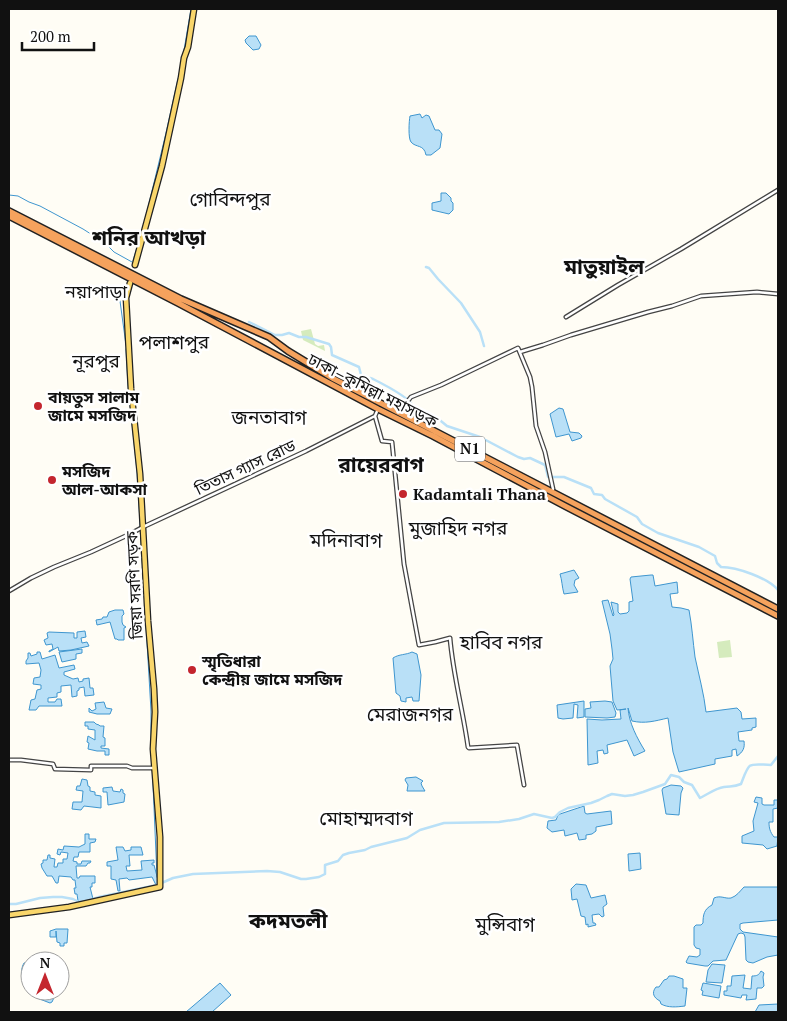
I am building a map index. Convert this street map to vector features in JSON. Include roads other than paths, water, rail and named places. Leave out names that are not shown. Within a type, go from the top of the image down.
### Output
[{"type":"highway","name":"ঢাকা–কুমিল্লা মহাসড়ক","points":[[9,210],[192,304],[269,337],[334,379],[778,609]]},
{"type":"highway","name":"ঢাকা–কুমিল্লা মহাসড়ক","points":[[9,216],[778,616]]},
{"type":"highway","points":[[248,340],[255,339],[256,331]]},
{"type":"highway","points":[[266,350],[264,342],[269,337]]},
{"type":"highway","points":[[364,395],[402,412],[666,547],[771,605]]},
{"type":"main road","points":[[135,265],[162,166],[184,58],[188,47],[194,9]]},
{"type":"main road","name":"জিয়া সরণি সড়ক","points":[[9,915],[69,907],[160,886],[160,837],[153,749],[155,699],[141,528],[140,474],[131,389],[126,298],[130,283]]},
{"type":"street","points":[[566,317],[778,190]]},
{"type":"street","points":[[520,352],[701,296],[757,292],[778,294]]},
{"type":"street","points":[[402,412],[411,397],[518,348],[532,387],[536,426],[545,452],[553,489]]},
{"type":"street","points":[[378,409],[375,416],[382,440],[392,442],[404,564],[419,645],[450,638],[454,675],[468,747],[517,745],[524,785]]},
{"type":"street","name":"তিতাস গ্যাস রোড","points":[[9,591],[54,567],[91,552],[306,451],[375,416]]},
{"type":"street","points":[[9,760],[53,764],[55,769],[91,770],[91,766],[155,768]]},
{"type":"water","points":[[249,36],[256,36],[261,45],[259,49],[253,50],[246,43],[245,40]]},
{"type":"water","points":[[420,114],[422,118],[426,115],[429,116],[435,130],[439,130],[442,134],[440,148],[431,155],[426,155],[424,149],[413,144],[410,140],[410,116]]},
{"type":"water","points":[[441,193],[446,193],[453,203],[453,210],[449,214],[432,210],[432,203],[441,201]]},
{"type":"water","points":[[559,408],[563,409],[570,432],[579,433],[582,436],[581,438],[572,441],[569,434],[556,437],[550,414]]},
{"type":"water","points":[[574,570],[579,578],[575,580],[574,585],[578,592],[564,594],[560,574]]},
{"type":"water","points":[[653,575],[655,586],[677,582],[678,593],[670,594],[672,607],[689,610],[695,657],[706,712],[737,708],[741,712],[742,719],[756,718],[756,727],[752,728],[752,730],[738,732],[739,741],[744,741],[744,746],[737,756],[736,749],[732,750],[732,756],[715,759],[715,764],[679,772],[673,752],[668,718],[646,722],[632,721],[628,708],[634,730],[645,751],[634,756],[627,740],[607,745],[608,753],[604,754],[603,750],[597,751],[598,763],[588,765],[587,719],[621,719],[620,710],[626,709],[617,710],[613,701],[610,666],[613,659],[612,649],[602,601],[608,600],[613,616],[611,602],[618,604],[618,612],[620,614],[627,613],[629,611],[629,602],[633,601],[631,577]]},
{"type":"water","points":[[123,610],[122,622],[126,627],[124,628],[124,640],[115,639],[110,622],[97,625],[96,620],[107,617],[109,612]]},
{"type":"water","points":[[85,631],[86,637],[81,638],[82,643],[87,642],[89,646],[71,650],[59,651],[58,647],[49,652],[53,649],[52,644],[46,645],[44,640],[48,638],[47,633],[49,632],[74,633],[74,638],[77,638],[77,632]]},
{"type":"water","points":[[82,649],[82,653],[76,654],[76,659],[62,662],[59,652]]},
{"type":"water","points":[[37,652],[40,652],[42,659],[55,655],[59,668],[74,665],[75,669],[64,672],[64,675],[73,679],[78,678],[79,682],[89,678],[90,688],[93,688],[94,695],[85,696],[84,687],[79,688],[77,696],[72,697],[71,685],[61,686],[61,692],[57,693],[57,697],[48,698],[48,702],[55,702],[57,699],[61,699],[62,706],[39,706],[36,710],[29,710],[31,700],[35,699],[37,690],[41,689],[41,685],[33,684],[34,678],[40,677],[41,670],[39,663],[26,664],[26,661],[28,653],[31,656],[37,654]]},
{"type":"water","points":[[412,652],[417,654],[421,675],[419,701],[413,701],[412,697],[406,698],[406,702],[401,701],[400,696],[396,693],[393,658]]},
{"type":"water","points":[[584,701],[584,717],[577,718],[578,705],[574,704],[573,718],[558,718],[557,705]]},
{"type":"water","points":[[104,702],[106,708],[112,709],[110,714],[89,712],[89,708],[92,711],[96,709],[95,703]]},
{"type":"water","points":[[590,702],[612,702],[616,713],[615,717],[585,717],[585,709],[591,708]]},
{"type":"water","points":[[85,722],[94,722],[104,726],[103,737],[105,738],[105,746],[101,746],[101,748],[109,749],[109,755],[105,755],[105,751],[88,749],[88,736],[95,740],[95,730],[88,729],[88,726],[85,726]]},
{"type":"water","points":[[416,777],[423,781],[421,783],[425,791],[407,791],[406,778]]},
{"type":"water","points":[[82,779],[87,780],[90,791],[95,792],[95,795],[101,796],[101,808],[84,806],[81,810],[72,809],[73,802],[82,802],[83,791],[76,790],[77,786],[80,786]]},
{"type":"water","points":[[671,785],[683,788],[679,815],[666,814],[662,790]]},
{"type":"water","points":[[112,787],[113,791],[120,792],[121,789],[123,790],[125,794],[124,802],[108,805],[107,792],[103,792],[103,788]]},
{"type":"water","points":[[756,797],[762,798],[762,804],[764,805],[774,805],[774,800],[778,800],[778,808],[773,809],[773,822],[769,822],[774,837],[778,837],[777,846],[767,849],[763,845],[742,843],[742,836],[754,831],[753,821],[758,803],[754,802]]},
{"type":"water","points":[[584,806],[585,813],[587,814],[611,811],[612,824],[596,827],[596,831],[586,835],[586,839],[579,840],[577,833],[565,836],[564,830],[552,832],[547,828],[548,821],[556,820],[558,815]]},
{"type":"water","points":[[85,834],[89,834],[89,839],[96,839],[95,842],[90,843],[90,852],[79,852],[78,857],[74,857],[73,861],[81,864],[82,861],[91,861],[86,866],[76,866],[77,878],[80,876],[95,876],[95,883],[92,883],[92,887],[90,887],[93,899],[81,902],[78,901],[77,894],[75,894],[75,880],[71,877],[59,876],[58,883],[56,883],[52,876],[47,876],[41,864],[43,860],[47,860],[48,855],[50,855],[50,858],[55,859],[54,867],[57,867],[58,863],[63,863],[63,859],[67,859],[68,853],[61,852],[60,855],[57,854],[58,849],[63,850],[64,846],[79,847],[85,844]]},
{"type":"water","points":[[116,847],[123,847],[125,851],[131,850],[131,847],[141,847],[143,855],[129,855],[130,866],[126,866],[127,871],[142,870],[141,861],[154,860],[152,865],[154,865],[159,884],[156,885],[152,877],[129,880],[127,878],[119,879],[120,891],[118,891],[116,880],[111,879],[111,866],[107,866],[107,862],[118,860]]},
{"type":"water","points":[[640,853],[641,869],[629,871],[628,854]]},
{"type":"water","points":[[576,884],[586,885],[591,898],[605,895],[607,904],[603,907],[604,916],[602,917],[599,914],[592,915],[593,923],[596,925],[588,927],[588,924],[586,925],[585,917],[581,916],[577,899],[572,900],[571,889]]},
{"type":"water","points":[[744,887],[778,887],[778,920],[743,923],[740,924],[740,929],[743,932],[778,937],[778,955],[753,963],[748,962],[746,960],[745,937],[741,933],[738,934],[726,960],[713,961],[708,966],[687,963],[689,956],[697,957],[700,955],[700,949],[694,945],[694,927],[703,923],[704,912],[712,905],[714,898],[731,898],[737,895]]},
{"type":"water","points":[[68,929],[67,943],[64,943],[64,946],[60,946],[60,943],[57,942],[56,931],[56,937],[50,937],[50,931]]},
{"type":"water","points":[[712,964],[725,965],[722,983],[706,982],[708,970]]},
{"type":"water","points":[[761,971],[764,973],[764,986],[757,988],[756,999],[746,1000],[747,995],[742,995],[741,998],[724,995],[724,991],[727,991],[727,986],[731,986],[732,976],[745,975],[743,988],[751,989],[752,976],[758,975]]},
{"type":"water","points":[[669,976],[683,979],[683,988],[687,988],[685,1006],[673,1007],[664,1005],[655,997],[654,989],[659,987]]},
{"type":"water","points":[[220,983],[231,995],[212,1012],[186,1012]]},
{"type":"water","points":[[703,983],[721,986],[719,998],[702,995]]},
{"type":"water","points":[[778,1004],[778,1012],[755,1012],[759,1005]]},
{"type":"waterway","points":[[183,56],[191,9]]},
{"type":"waterway","points":[[133,261],[144,224],[180,70]]},
{"type":"waterway","points":[[9,195],[18,196],[40,206],[83,229],[105,243],[114,252],[132,262]]},
{"type":"waterway","points":[[426,267],[461,303],[480,332],[484,346]]},
{"type":"waterway","points":[[122,298],[126,286]]},
{"type":"waterway","points":[[120,301],[126,345]]},
{"type":"waterway","points":[[249,322],[275,335],[289,333],[329,344],[332,355],[359,367],[362,379],[370,378],[389,387],[411,402],[413,406],[436,417],[447,426],[480,437],[518,457],[530,458],[545,465],[548,477],[564,477],[591,488],[594,494],[602,495],[605,499],[637,517],[642,524],[658,533],[699,547],[715,556],[717,563],[721,567],[728,567],[752,574],[767,581],[778,590]]},
{"type":"waterway","points":[[126,349],[137,471],[151,711],[151,740]]},
{"type":"waterway","points":[[9,904],[53,897],[73,899],[79,902],[87,901],[157,885],[173,878],[193,874],[267,871],[280,872],[301,879],[319,877],[325,874],[325,865],[338,861],[343,855],[407,838],[420,830],[444,823],[499,822],[519,819],[534,814],[552,818],[568,808],[591,803],[612,794],[625,796],[643,792],[665,784],[671,775],[679,777],[684,782],[692,785],[700,798],[718,789],[741,784],[750,766],[757,764],[771,765],[778,756]]},
{"type":"waterway","points":[[152,761],[157,877]]},
{"type":"place","name":"বায়তুস সালাম জামে মসজিদ","points":[[38,406]]},
{"type":"place","name":"মসজিদ আল-আকসা","points":[[52,480]]},
{"type":"place","name":"Kadamtali Thana","points":[[403,494]]},
{"type":"place","name":"স্মৃতিধারা কেন্দ্রীয় জামে মসজিদ","points":[[192,670]]},
{"type":"district","name":"গোবিন্দপুর","points":[[230,199]]},
{"type":"district","name":"শনির আখড়া","points":[[149,238]]},
{"type":"district","name":"মাতুয়াইল","points":[[604,267]]},
{"type":"district","name":"নয়াপাড়া","points":[[96,292]]},
{"type":"district","name":"পলাশপুর","points":[[174,342]]},
{"type":"district","name":"নূরপুর","points":[[96,361]]},
{"type":"district","name":"জনতাবাগ","points":[[269,417]]},
{"type":"district","name":"রায়েরবাগ","points":[[381,465]]},
{"type":"district","name":"মুজাহিদ নগর","points":[[458,528]]},
{"type":"district","name":"মদিনাবাগ","points":[[346,540]]},
{"type":"district","name":"হাবিব নগর","points":[[501,642]]},
{"type":"district","name":"মেরাজনগর","points":[[410,714]]},
{"type":"district","name":"মোহাম্মদবাগ","points":[[366,818]]},
{"type":"district","name":"কদমতলী","points":[[288,921]]},
{"type":"district","name":"মুন্সিবাগ","points":[[505,924]]}]
